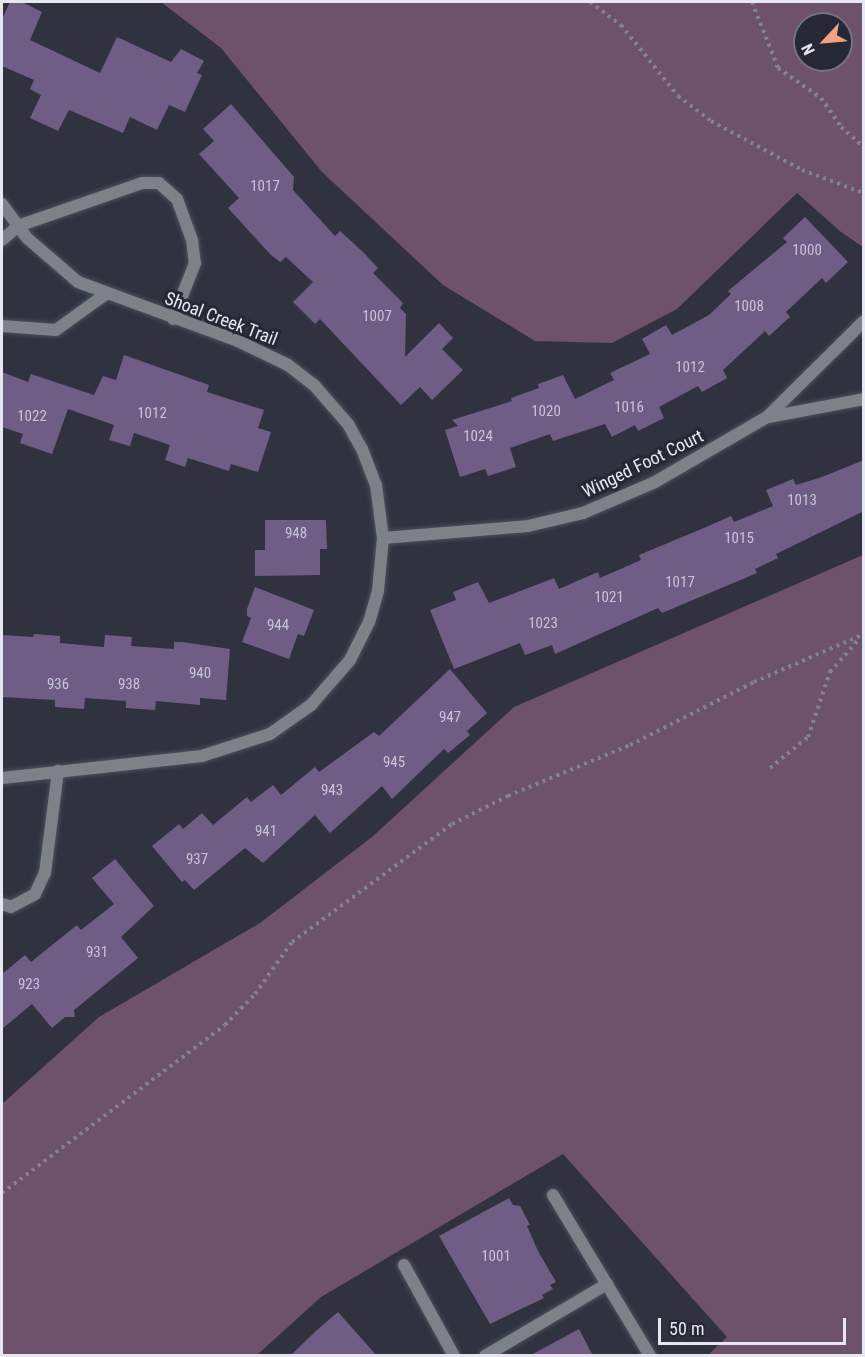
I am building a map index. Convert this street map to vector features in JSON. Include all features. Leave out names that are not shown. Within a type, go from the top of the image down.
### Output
[{"type":"street","points":[[2,240],[18,226],[142,183],[159,183],[177,199],[192,240],[195,263],[173,319]]},
{"type":"street","name":"Shoal Creek Trail","points":[[2,204],[18,226],[55,264],[78,282],[276,359],[314,384],[348,424],[362,449],[376,485],[383,538],[378,591],[355,650],[338,677],[290,721],[248,744],[202,756],[2,778]]},
{"type":"street","points":[[2,326],[56,330],[106,294]]},
{"type":"street","name":"Winged Foot Court","points":[[383,538],[528,526],[583,513],[655,482],[767,417],[864,321]]},
{"type":"street","name":"Winged Foot Court","points":[[767,417],[864,399]]},
{"type":"street","points":[[2,904],[11,907],[35,894],[45,873],[57,771]]},
{"type":"street","points":[[553,1195],[651,1356]]},
{"type":"street","points":[[404,1265],[454,1356]]},
{"type":"street","points":[[485,1356],[607,1284]]},
{"type":"path","points":[[590,2],[621,25],[678,96],[711,121],[802,170],[864,193]]},
{"type":"path","points":[[752,2],[778,68],[821,98],[841,127],[864,147]]},
{"type":"path","points":[[770,768],[808,737],[830,672],[862,635]]},
{"type":"path","points":[[2,1193],[225,1025],[255,994],[292,942],[452,824],[508,796],[630,746],[754,681],[862,635]]},
{"type":"shaded area","points":[[161,2],[863,2],[863,247],[841,232],[797,193],[677,309],[612,343],[535,341],[443,285],[322,172],[221,48]]},
{"type":"shaded area","points":[[863,555],[863,1355],[708,1355],[727,1337],[563,1154],[321,1297],[257,1355],[2,1355],[2,1104],[99,1017],[260,923],[372,837],[514,707]]},
{"type":"building","points":[[10,2],[22,2],[42,12],[30,40],[100,73],[117,37],[171,62],[181,49],[204,61],[197,73],[202,75],[185,112],[169,105],[157,130],[130,117],[123,133],[69,110],[58,131],[30,118],[41,95],[30,89],[34,80],[2,66],[2,19]]},
{"type":"building","points":[[231,104],[294,177],[293,190],[335,236],[340,231],[364,253],[378,268],[373,273],[403,303],[400,308],[406,314],[405,357],[439,323],[453,338],[442,349],[463,370],[432,400],[420,387],[401,405],[320,319],[315,324],[293,302],[313,282],[286,257],[280,262],[270,254],[228,208],[239,198],[199,154],[214,141],[203,129]]},
{"type":"building","points":[[805,217],[848,262],[826,283],[822,278],[786,312],[790,317],[769,336],[765,331],[723,370],[727,378],[702,392],[698,386],[659,407],[664,418],[638,431],[635,425],[612,437],[605,424],[553,441],[550,434],[510,448],[516,467],[488,476],[485,469],[460,477],[445,430],[458,426],[452,420],[512,401],[511,398],[539,388],[538,384],[563,375],[575,399],[614,380],[610,373],[650,354],[642,339],[666,325],[672,335],[709,315],[731,294],[728,291],[787,242],[783,238]]},
{"type":"building","points":[[124,355],[209,385],[207,392],[264,410],[258,428],[271,432],[258,472],[231,464],[229,471],[188,458],[185,467],[165,460],[170,445],[134,433],[130,446],[109,440],[114,425],[68,409],[52,454],[20,443],[23,434],[2,427],[2,372],[28,382],[31,374],[94,395],[103,376],[116,380]]},
{"type":"building","points":[[864,460],[864,511],[776,554],[778,558],[755,569],[757,573],[662,613],[658,608],[555,654],[552,645],[525,655],[520,643],[454,669],[430,610],[456,600],[453,592],[478,582],[489,603],[554,578],[559,589],[598,572],[600,578],[641,560],[639,555],[731,516],[734,522],[773,506],[766,490],[793,479],[796,485]]},
{"type":"building","points":[[265,520],[326,520],[327,549],[320,549],[320,575],[255,576],[255,550],[265,550]]},
{"type":"building","points":[[255,587],[314,610],[304,636],[298,634],[289,659],[242,642],[251,618],[247,616],[247,609]]},
{"type":"building","points":[[34,634],[60,636],[60,643],[104,647],[105,635],[132,637],[131,646],[174,649],[174,642],[182,642],[230,649],[226,700],[200,698],[200,705],[156,701],[155,710],[126,708],[126,701],[85,698],[84,709],[55,707],[55,700],[2,697],[2,635],[33,637]]},
{"type":"building","points":[[450,669],[487,713],[467,731],[470,735],[448,753],[444,749],[392,799],[382,786],[330,833],[315,815],[263,863],[245,848],[194,890],[185,880],[182,882],[152,846],[179,824],[183,829],[202,813],[213,825],[247,797],[251,802],[273,785],[281,795],[315,767],[319,772],[374,732],[379,736]]},
{"type":"building","points":[[115,859],[154,906],[121,937],[138,958],[74,1010],[75,1017],[65,1017],[52,1028],[32,1004],[2,1029],[2,974],[25,955],[31,962],[77,925],[81,930],[114,904],[92,878]]},
{"type":"building","points":[[509,1198],[513,1205],[520,1206],[530,1225],[527,1226],[538,1251],[556,1282],[550,1285],[553,1289],[542,1295],[544,1298],[490,1324],[439,1236]]},
{"type":"building","points":[[338,1312],[377,1356],[290,1356],[317,1330]]},
{"type":"building","points":[[579,1329],[593,1356],[529,1356]]}]
